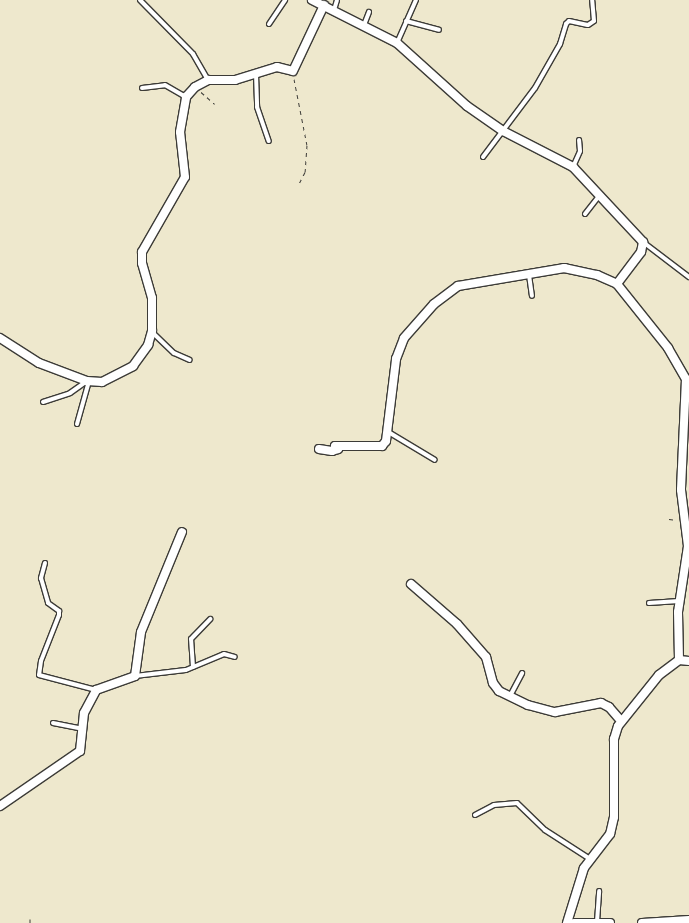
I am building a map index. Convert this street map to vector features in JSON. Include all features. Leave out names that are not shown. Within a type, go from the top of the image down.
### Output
[{"type":"street","points":[[312,0],[397,43],[446,90],[503,131],[573,167],[643,242],[641,252],[618,284]]},
{"type":"street","points":[[0,338],[39,363],[88,381],[102,382],[133,366],[148,345],[152,331],[152,298],[142,263],[142,252],[185,177],[180,132],[186,97],[195,87],[208,80],[234,80],[277,66],[290,72],[324,5]]},
{"type":"street","points":[[319,449],[332,451],[338,450],[335,446],[382,446],[390,433],[396,359],[404,338],[420,318],[458,286],[564,268],[597,275],[618,284],[682,370],[688,393],[681,490],[688,546],[679,601],[679,660]]},
{"type":"street","points":[[0,806],[78,754],[82,747],[86,708],[96,690],[135,676],[141,632],[182,532]]},
{"type":"street","points":[[411,584],[457,624],[486,657],[496,686],[510,696],[528,705],[562,712],[601,703],[609,707],[621,721]]},
{"type":"street","points":[[567,923],[584,868],[608,840],[612,828],[614,739],[621,721],[659,676],[679,660],[689,661]]},
{"type":"street","points":[[642,923],[689,920]]},
{"type":"street","points":[[574,923],[610,923]]},
{"type":"lane","points":[[140,0],[193,54],[208,80]]},
{"type":"lane","points":[[269,24],[285,0]]},
{"type":"lane","points":[[334,10],[337,0]]},
{"type":"lane","points":[[397,43],[416,0]]},
{"type":"lane","points":[[483,157],[535,88],[560,44],[566,24],[569,21],[588,25],[594,21],[592,0]]},
{"type":"lane","points":[[364,25],[369,12]]},
{"type":"lane","points":[[406,22],[439,30]]},
{"type":"lane","points":[[256,72],[258,107],[269,140]]},
{"type":"lane","points":[[142,88],[165,85],[186,97]]},
{"type":"lane","points":[[573,167],[580,151],[578,140]]},
{"type":"lane","points":[[585,214],[599,196]]},
{"type":"lane","points":[[643,242],[689,277]]},
{"type":"lane","points":[[529,275],[532,296]]},
{"type":"lane","points":[[152,331],[166,346],[190,360]]},
{"type":"lane","points":[[43,402],[70,393],[88,381]]},
{"type":"lane","points":[[77,424],[88,381]]},
{"type":"lane","points":[[390,433],[435,460]]},
{"type":"lane","points":[[45,563],[40,578],[48,603],[59,611],[59,615],[41,661],[39,675],[96,690]]},
{"type":"lane","points":[[649,603],[679,601]]},
{"type":"lane","points":[[193,667],[191,639],[210,619]]},
{"type":"lane","points":[[135,676],[193,667],[224,654],[235,657]]},
{"type":"lane","points":[[510,696],[522,673]]},
{"type":"lane","points":[[52,723],[83,728]]},
{"type":"lane","points":[[475,815],[494,805],[517,803],[545,830],[590,859]]},
{"type":"lane","points":[[597,922],[599,890]]},
{"type":"path","points":[[290,72],[297,84],[307,145],[305,172],[299,184]]},
{"type":"path","points":[[195,87],[215,104]]}]
